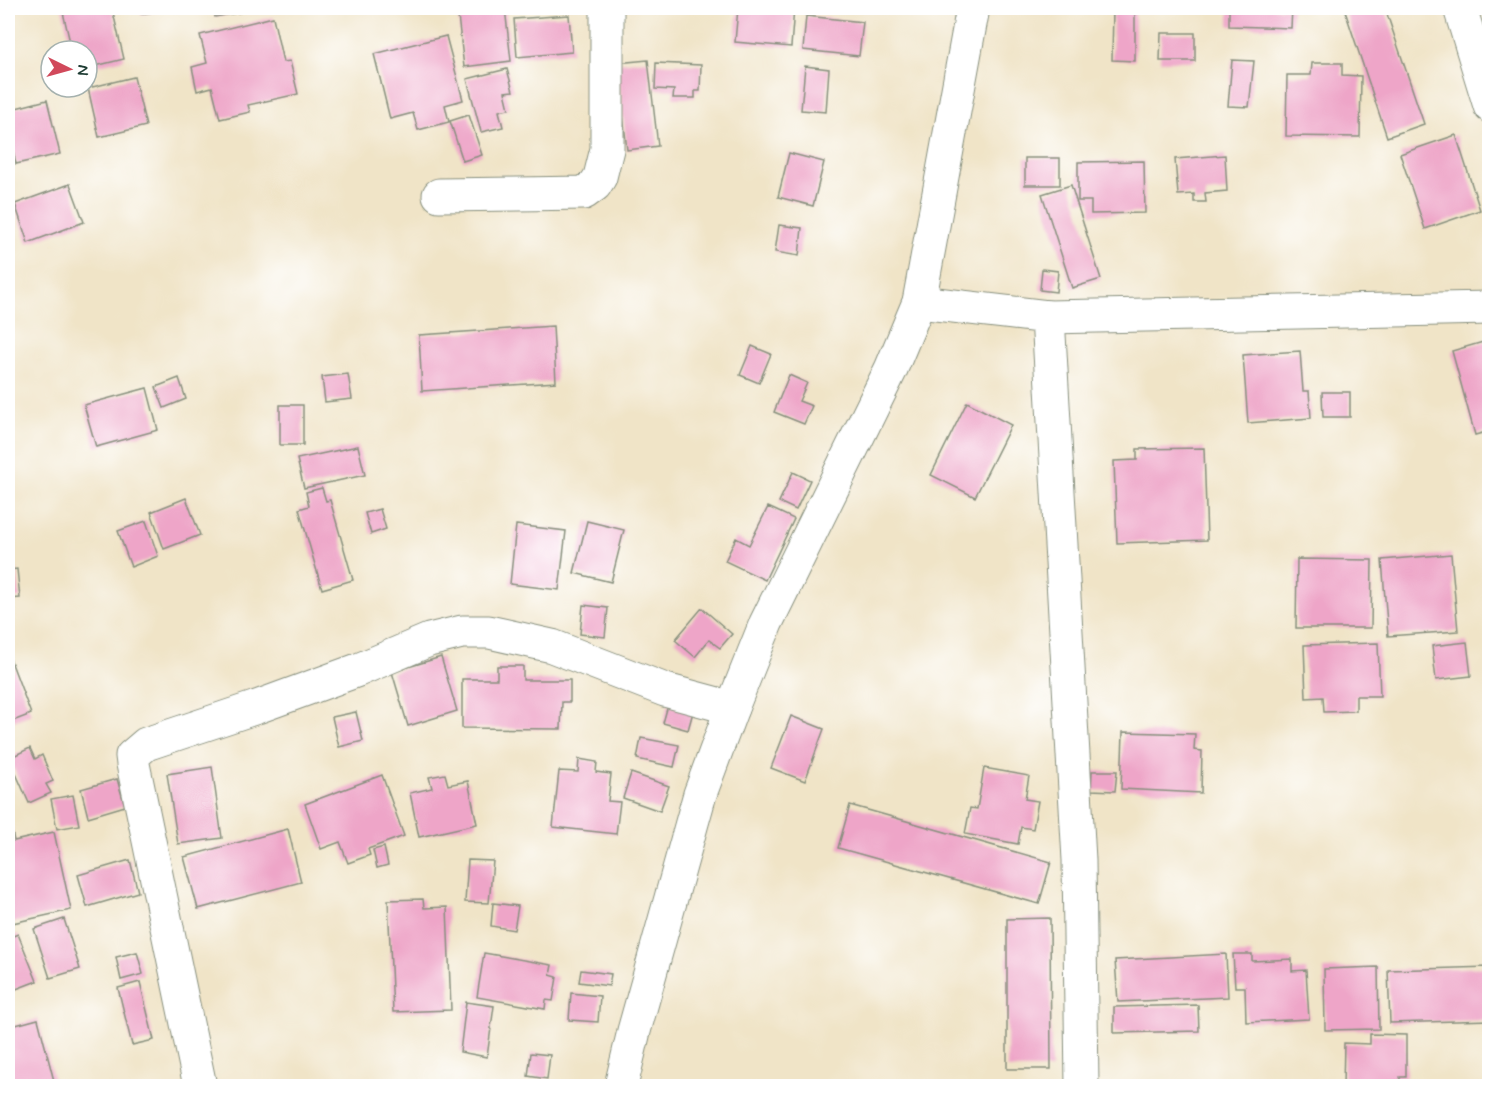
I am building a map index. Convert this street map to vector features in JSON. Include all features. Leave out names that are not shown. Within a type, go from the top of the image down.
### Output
[{"type":"street","points":[[439,195],[584,194],[595,185],[600,177],[607,149],[607,8]]},
{"type":"street","points":[[621,1086],[699,794],[766,623],[891,369],[919,302],[973,8]]},
{"type":"street","points":[[1460,8],[1490,106]]},
{"type":"street","points":[[919,302],[1048,317],[1490,308]]},
{"type":"street","points":[[1048,317],[1080,860],[1082,1086]]},
{"type":"street","points":[[200,1086],[133,764],[132,756],[137,750],[146,744],[358,670],[429,640],[462,632],[489,632],[552,646],[664,690],[732,708]]},
{"type":"building","points":[[62,8],[112,8],[124,59],[99,65],[99,39],[69,39]]},
{"type":"building","points":[[140,8],[172,8],[172,9],[141,14]]},
{"type":"building","points":[[213,8],[259,8],[259,9],[215,17]]},
{"type":"building","points":[[457,8],[505,8],[511,61],[464,67]]},
{"type":"building","points":[[738,8],[794,8],[791,47],[735,42]]},
{"type":"building","points":[[1113,8],[1135,8],[1135,61],[1112,60]]},
{"type":"building","points":[[1229,8],[1292,8],[1291,28],[1229,26]]},
{"type":"building","points":[[1344,8],[1385,8],[1424,124],[1387,137]]},
{"type":"building","points":[[569,15],[572,52],[517,57],[514,19]]},
{"type":"building","points":[[806,16],[863,22],[859,56],[803,50]]},
{"type":"building","points":[[273,17],[283,62],[290,61],[298,94],[248,105],[250,112],[220,119],[212,87],[197,91],[192,67],[207,63],[200,35]]},
{"type":"building","points":[[1161,33],[1195,33],[1195,61],[1160,61]]},
{"type":"building","points":[[446,36],[463,100],[445,105],[449,122],[418,130],[413,113],[390,119],[374,54]]},
{"type":"building","points":[[648,60],[658,146],[627,150],[617,63]]},
{"type":"building","points":[[1232,60],[1254,61],[1249,107],[1228,106]]},
{"type":"building","points":[[656,63],[701,65],[700,91],[695,91],[695,98],[673,98],[674,90],[655,89]]},
{"type":"building","points":[[1312,63],[1342,63],[1342,75],[1361,76],[1360,137],[1286,136],[1287,75],[1311,75]]},
{"type":"building","points":[[805,66],[829,69],[826,112],[801,110]]},
{"type":"building","points":[[507,69],[513,91],[505,92],[509,109],[499,111],[503,127],[481,132],[467,79]]},
{"type":"building","points":[[134,77],[146,126],[99,137],[90,99],[99,99],[99,85]]},
{"type":"building","points":[[47,100],[60,154],[16,164],[8,128],[8,110]]},
{"type":"building","points":[[469,115],[482,155],[463,161],[450,121]]},
{"type":"building","points":[[1456,135],[1480,210],[1425,229],[1400,154]]},
{"type":"building","points":[[789,153],[824,162],[813,206],[778,197]]},
{"type":"building","points":[[1225,155],[1227,191],[1205,193],[1206,202],[1194,202],[1194,194],[1178,195],[1175,159]]},
{"type":"building","points":[[1025,158],[1060,158],[1060,185],[1025,185]]},
{"type":"building","points":[[1144,161],[1145,213],[1091,214],[1091,201],[1078,201],[1078,162]]},
{"type":"building","points":[[70,184],[84,222],[28,243],[15,204]]},
{"type":"building","points":[[1071,185],[1101,279],[1072,288],[1042,194]]},
{"type":"building","points":[[779,225],[802,228],[799,256],[775,252]]},
{"type":"building","points":[[1042,269],[1058,271],[1056,292],[1040,290]]},
{"type":"building","points":[[553,326],[556,382],[422,391],[419,335]]},
{"type":"building","points":[[1490,340],[1490,431],[1475,435],[1452,351]]},
{"type":"building","points":[[752,346],[771,354],[759,383],[740,375]]},
{"type":"building","points":[[1300,351],[1303,391],[1309,391],[1311,418],[1248,423],[1243,355]]},
{"type":"building","points":[[348,374],[352,399],[325,402],[322,377]]},
{"type":"building","points":[[789,375],[807,383],[799,401],[812,406],[804,424],[774,412]]},
{"type":"building","points":[[179,378],[186,399],[164,408],[156,387]]},
{"type":"building","points":[[147,388],[158,430],[96,447],[84,405]]},
{"type":"building","points":[[1322,392],[1350,392],[1350,417],[1323,417]]},
{"type":"building","points":[[967,402],[1011,425],[975,497],[931,475]]},
{"type":"building","points":[[280,405],[303,405],[303,445],[280,445]]},
{"type":"building","points":[[358,446],[365,475],[304,488],[297,459]]},
{"type":"building","points":[[1204,448],[1207,540],[1117,543],[1114,461],[1137,460],[1137,449]]},
{"type":"building","points":[[793,472],[810,480],[796,510],[779,502]]},
{"type":"building","points":[[322,488],[326,501],[330,500],[353,580],[322,589],[299,509],[309,506],[306,492]]},
{"type":"building","points":[[186,498],[200,535],[164,549],[151,512]]},
{"type":"building","points":[[768,507],[794,519],[765,580],[725,561],[736,538],[749,545]]},
{"type":"building","points":[[380,509],[386,529],[371,534],[365,513]]},
{"type":"building","points":[[146,521],[158,556],[131,567],[118,531]]},
{"type":"building","points":[[587,521],[624,530],[611,582],[574,573]]},
{"type":"building","points":[[516,525],[566,531],[559,590],[510,584]]},
{"type":"building","points":[[1451,554],[1458,631],[1388,636],[1382,560]]},
{"type":"building","points":[[1297,559],[1372,560],[1371,628],[1296,628]]},
{"type":"building","points":[[17,569],[20,598],[8,599],[8,570]]},
{"type":"building","points":[[583,605],[608,608],[605,637],[580,634]]},
{"type":"building","points":[[702,608],[732,634],[720,648],[709,640],[695,657],[675,640]]},
{"type":"building","points":[[1467,642],[1471,676],[1436,680],[1432,646]]},
{"type":"building","points":[[1378,643],[1380,696],[1356,696],[1356,711],[1324,712],[1323,697],[1306,698],[1304,645]]},
{"type":"building","points":[[8,653],[31,714],[8,723]]},
{"type":"building","points":[[441,657],[457,711],[408,726],[392,672]]},
{"type":"building","points":[[497,666],[523,666],[523,680],[570,680],[570,702],[562,702],[561,729],[462,728],[462,679],[497,679]]},
{"type":"building","points":[[668,705],[693,712],[688,730],[663,723]]},
{"type":"building","points":[[356,712],[363,741],[339,747],[332,717]]},
{"type":"building","points":[[791,716],[824,729],[805,781],[771,768]]},
{"type":"building","points":[[1123,732],[1195,734],[1194,750],[1202,751],[1201,793],[1121,789]]},
{"type":"building","points":[[641,738],[679,745],[674,767],[637,759]]},
{"type":"building","points":[[30,748],[35,759],[42,755],[53,781],[46,784],[51,793],[29,803],[9,758]]},
{"type":"building","points":[[579,759],[597,762],[596,772],[611,774],[608,801],[620,802],[616,834],[553,827],[559,771],[578,772]]},
{"type":"building","points":[[212,767],[222,838],[178,844],[167,774]]},
{"type":"building","points":[[984,768],[1029,776],[1025,799],[1038,801],[1033,829],[1021,827],[1018,844],[965,834],[970,808],[977,809]]},
{"type":"building","points":[[1092,771],[1117,771],[1115,791],[1091,790]]},
{"type":"building","points":[[631,773],[669,786],[660,811],[623,798]]},
{"type":"building","points":[[445,774],[448,785],[468,781],[477,824],[419,837],[410,793],[432,788],[429,777]]},
{"type":"building","points":[[382,775],[404,836],[368,849],[370,855],[348,863],[340,842],[321,849],[305,804]]},
{"type":"building","points":[[117,779],[125,806],[88,817],[81,789]]},
{"type":"building","points":[[73,795],[79,825],[57,829],[51,799]]},
{"type":"building","points":[[850,805],[1051,862],[1039,904],[838,848]]},
{"type":"building","points":[[8,826],[11,826],[14,841],[54,832],[71,910],[8,924]]},
{"type":"building","points":[[288,829],[301,882],[198,909],[184,857]]},
{"type":"building","points":[[384,847],[388,865],[377,868],[373,850]]},
{"type":"building","points":[[130,860],[138,892],[87,907],[78,875]]},
{"type":"building","points":[[468,860],[493,861],[489,903],[465,902]]},
{"type":"building","points":[[423,899],[424,908],[447,907],[451,1010],[393,1012],[388,900]]},
{"type":"building","points":[[493,903],[518,906],[514,930],[491,926]]},
{"type":"building","points":[[1050,918],[1051,1069],[1007,1069],[1007,919]]},
{"type":"building","points":[[64,919],[80,969],[50,978],[34,929]]},
{"type":"building","points":[[18,934],[37,981],[11,991],[8,984],[8,938]]},
{"type":"building","points":[[137,952],[143,974],[121,980],[116,957]]},
{"type":"building","points":[[484,953],[552,965],[550,975],[557,977],[553,1001],[546,1000],[545,1009],[477,997]]},
{"type":"building","points":[[1226,954],[1228,997],[1118,1002],[1115,960]]},
{"type":"building","points":[[1233,954],[1252,954],[1252,961],[1292,959],[1292,971],[1306,970],[1309,1019],[1246,1022],[1245,987],[1235,987]]},
{"type":"building","points":[[1378,967],[1379,1029],[1325,1030],[1324,969]]},
{"type":"building","points":[[1490,967],[1490,1020],[1390,1023],[1388,970]]},
{"type":"building","points":[[581,970],[611,974],[609,986],[579,982]]},
{"type":"building","points":[[140,982],[154,1040],[132,1045],[118,988]]},
{"type":"building","points":[[571,993],[600,996],[598,1022],[569,1020]]},
{"type":"building","points":[[466,1002],[494,1006],[487,1057],[460,1052]]},
{"type":"building","points":[[1198,1005],[1199,1031],[1114,1033],[1114,1007]]},
{"type":"building","points":[[38,1019],[54,1081],[33,1086],[8,1086],[8,1027]]},
{"type":"building","points":[[1370,1034],[1406,1035],[1406,1077],[1400,1077],[1400,1086],[1343,1086],[1344,1043],[1370,1044]]},
{"type":"building","points":[[531,1053],[550,1055],[547,1079],[528,1076]]}]
